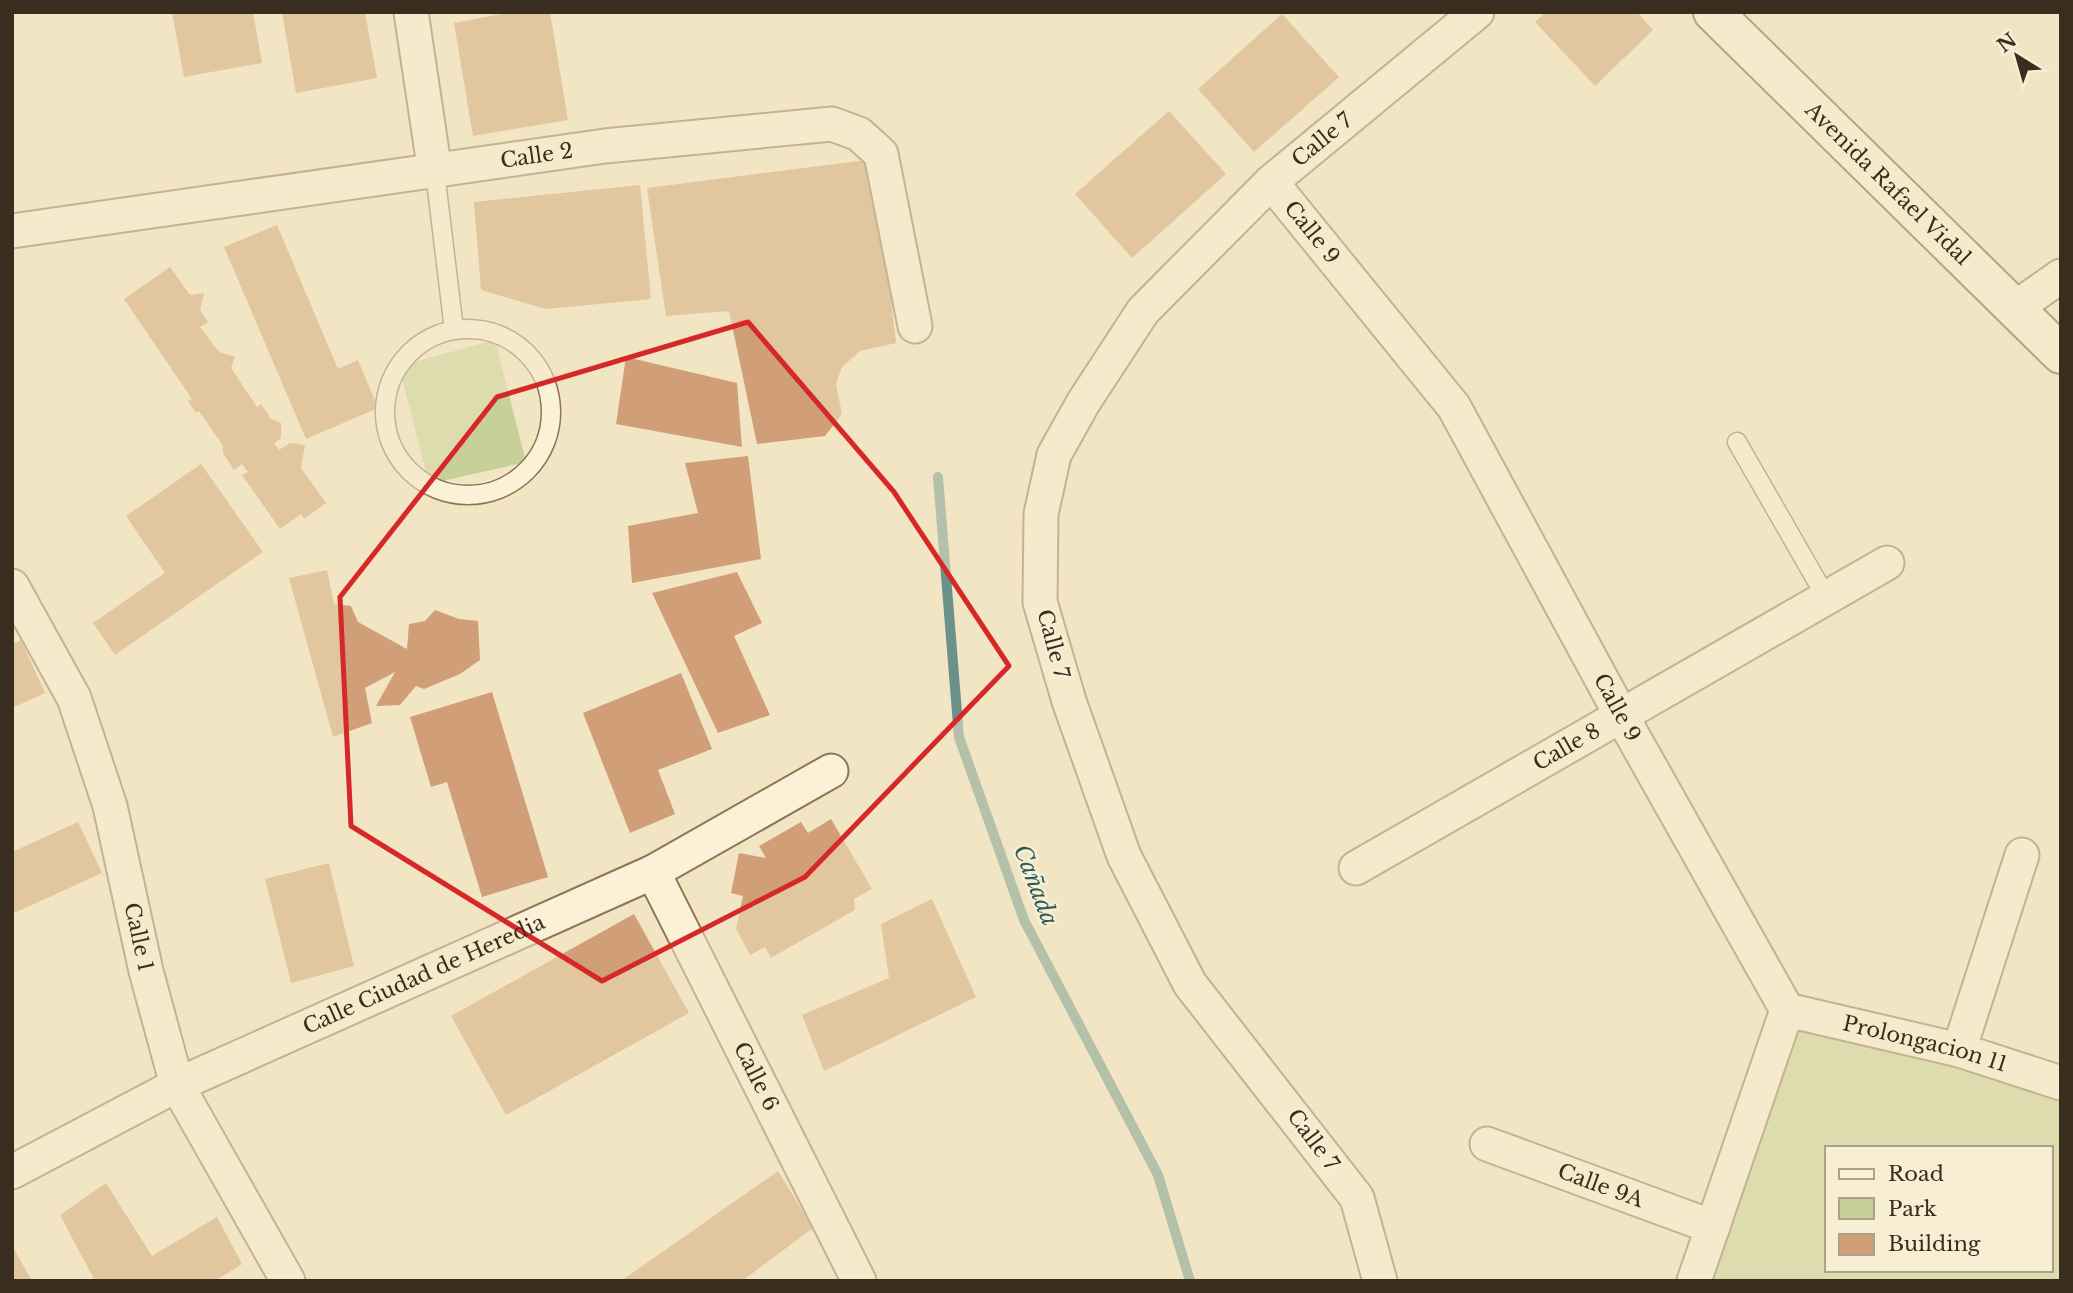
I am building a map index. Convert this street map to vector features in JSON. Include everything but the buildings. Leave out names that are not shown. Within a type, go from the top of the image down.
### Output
[{"type":"main road","name":"Avenida Rafael Vidal","points":[[1713,12],[2061,354]]},
{"type":"street","points":[[411,12],[435,172]]},
{"type":"street","name":"Calle 7","points":[[1380,1281],[1357,1198],[1190,984],[1124,856],[1069,701],[1040,602],[1041,514],[1054,455],[1083,402],[1143,312],[1271,182],[1477,12]]},
{"type":"street","name":"Calle 2","points":[[12,231],[605,146],[832,124],[859,134],[881,154],[915,326]]},
{"type":"street","name":"Calle 9","points":[[1271,182],[1454,407],[1621,716],[1787,1010]]},
{"type":"street","points":[[2015,308],[2061,276]]},
{"type":"street","name":"Calle 8","points":[[1356,868],[1887,563]]},
{"type":"street","name":"Calle 1","points":[[12,586],[74,698],[110,806],[146,971],[177,1085],[286,1280]]},
{"type":"street","name":"Calle Ciudad de Heredia","points":[[12,1172],[177,1085],[653,872],[831,771]]},
{"type":"street","points":[[1959,1050],[2022,855]]},
{"type":"street","name":"Calle 6","points":[[653,872],[859,1281]]},
{"type":"street","points":[[1694,1281],[1787,1010]]},
{"type":"street","name":"Prolongacion 11","points":[[1787,1010],[1959,1050],[2061,1083]]},
{"type":"street","name":"Calle 9A","points":[[1488,1144],[1713,1227]]},
{"type":"lane","points":[[435,172],[454,330]]},
{"type":"lane","points":[[454,330],[483,330],[510,339],[532,357],[547,382],[552,411],[547,439],[533,464],[513,482],[489,493],[462,496],[436,489],[424,482],[413,475],[395,454],[386,429],[385,403],[391,377],[416,346],[429,338],[454,330]]},
{"type":"lane","points":[[1737,442],[1826,597]]},
{"type":"highlighted area","points":[[748,322],[894,492],[1009,666],[805,877],[602,981],[351,826],[340,597],[497,397]]},
{"type":"green space","points":[[495,340],[526,462],[429,484],[399,366]]},
{"type":"green space","points":[[1787,1010],[2061,1088],[2061,1281],[1698,1281]]},
{"type":"waterway","name":"Cañada","points":[[938,477],[959,737],[1024,920],[1158,1175],[1190,1281]]}]
